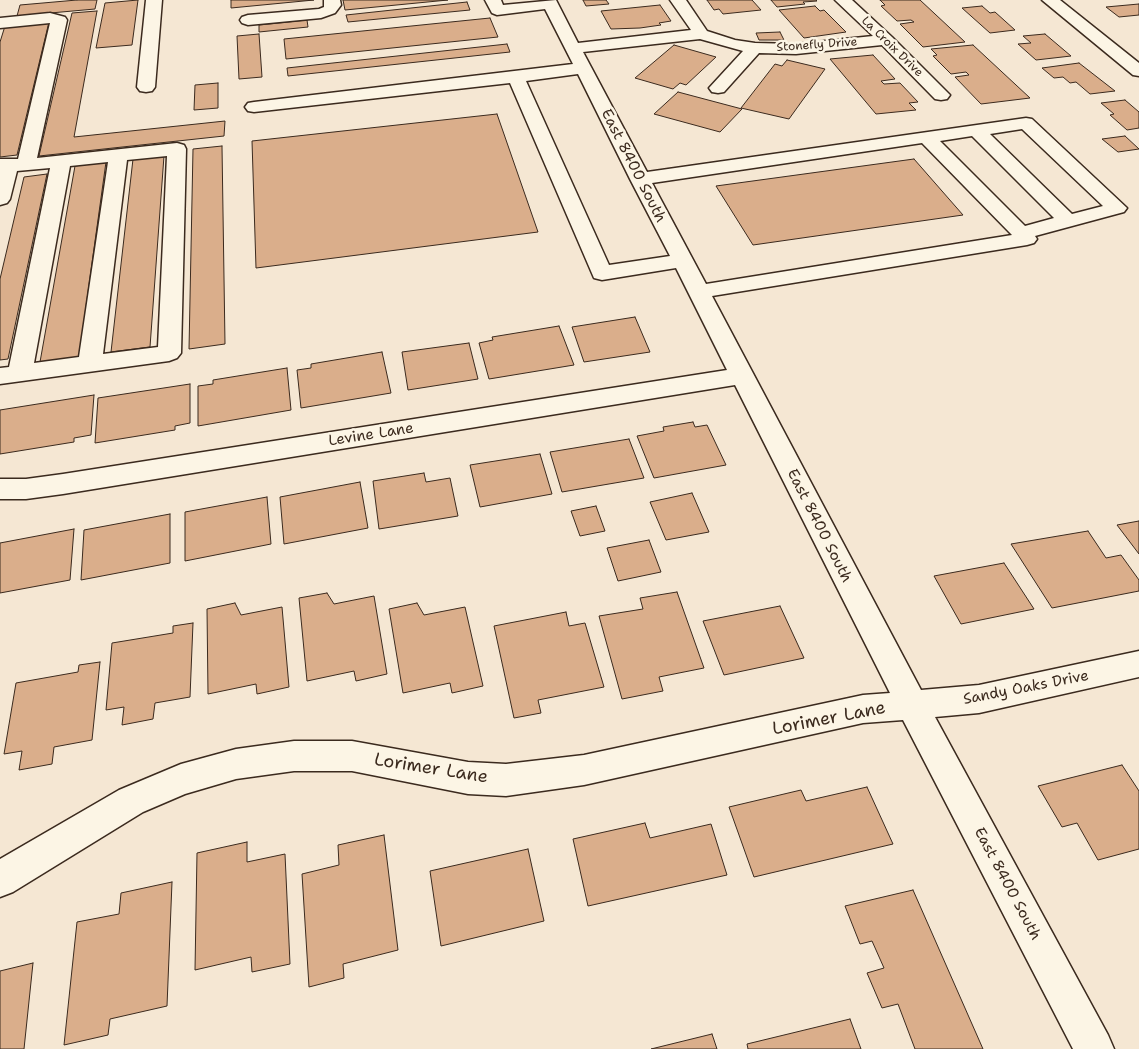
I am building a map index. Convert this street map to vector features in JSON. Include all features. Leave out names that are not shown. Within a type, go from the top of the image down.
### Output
[{"type":"street","points":[[146,87],[154,0]]},
{"type":"street","points":[[248,20],[330,10],[333,6],[332,0]]},
{"type":"street","points":[[493,0],[497,10],[549,2]]},
{"type":"street","points":[[254,106],[516,77],[578,58],[701,34],[678,0]]},
{"type":"street","name":"La Croix Drive","points":[[843,0],[941,95]]},
{"type":"street","points":[[1050,0],[1139,71]]},
{"type":"street","name":"East 8400 South","points":[[549,2],[912,705],[1094,1049]]},
{"type":"street","points":[[0,199],[59,20],[1,16]]},
{"type":"street","name":"Stonefly Drive","points":[[701,34],[732,44],[755,48],[796,49],[886,40]]},
{"type":"street","points":[[718,88],[755,48]]},
{"type":"street","points":[[516,77],[602,273],[682,260]]},
{"type":"street","points":[[640,179],[1026,123],[1117,208],[1021,233]]},
{"type":"street","points":[[976,130],[1068,221]]},
{"type":"street","points":[[698,292],[1027,239],[926,137]]},
{"type":"street","points":[[12,165],[177,149],[169,353],[10,375],[61,161]]},
{"type":"street","points":[[90,364],[118,155]]},
{"type":"street","name":"Levine Lane","points":[[0,490],[63,484],[742,376]]},
{"type":"street","name":"Sandy Oaks Drive","points":[[912,705],[979,700],[1139,664]]},
{"type":"street","name":"Lorimer Lane","points":[[0,878],[131,801],[181,780],[236,764],[294,756],[352,756],[468,778],[506,780],[584,770],[863,709],[912,705]]},
{"type":"building","points":[[97,0],[95,9],[17,16],[20,5]]},
{"type":"building","points":[[138,0],[132,45],[96,48],[105,3]]},
{"type":"building","points":[[231,0],[314,0],[231,8]]},
{"type":"building","points":[[343,0],[448,0],[345,10]]},
{"type":"building","points":[[583,0],[606,0],[609,4],[586,6]]},
{"type":"building","points":[[707,0],[752,0],[761,10],[723,14],[719,9],[714,10]]},
{"type":"building","points":[[771,0],[816,0],[817,1],[777,7]]},
{"type":"building","points":[[880,0],[920,0],[965,42],[923,47],[900,24],[914,22],[911,20],[897,21],[881,6],[885,5]]},
{"type":"building","points":[[467,2],[470,10],[348,22],[346,15]]},
{"type":"building","points":[[1139,4],[1139,15],[1119,17],[1106,7]]},
{"type":"building","points":[[660,5],[671,21],[659,23],[661,25],[640,28],[611,29],[601,11]]},
{"type":"building","points":[[815,6],[820,11],[824,10],[846,32],[804,38],[779,10]]},
{"type":"building","points":[[982,6],[990,13],[995,12],[1015,30],[990,33],[962,8]]},
{"type":"building","points":[[97,11],[74,137],[225,121],[224,136],[39,156],[72,13]]},
{"type":"building","points":[[490,18],[498,37],[286,59],[284,39]]},
{"type":"building","points":[[307,20],[308,27],[259,32],[259,25]]},
{"type":"building","points":[[49,22],[17,155],[0,157],[0,42],[5,26]]},
{"type":"building","points":[[780,32],[784,40],[759,40],[756,33]]},
{"type":"building","points":[[259,34],[262,77],[239,79],[237,36]]},
{"type":"building","points":[[1045,34],[1071,56],[1036,60],[1018,44],[1031,43],[1023,36]]},
{"type":"building","points":[[507,44],[510,52],[288,76],[287,68]]},
{"type":"building","points":[[674,45],[716,57],[686,85],[680,83],[673,89],[635,78]]},
{"type":"building","points":[[973,45],[1030,98],[981,104],[955,77],[969,75],[966,72],[951,74],[933,56],[937,55],[931,49]]},
{"type":"building","points":[[873,55],[895,79],[881,81],[884,84],[900,83],[918,102],[909,103],[916,110],[876,114],[830,59]]},
{"type":"building","points":[[787,60],[825,69],[789,119],[741,108],[775,64],[782,66]]},
{"type":"building","points":[[1079,63],[1115,91],[1090,94],[1076,82],[1070,83],[1063,77],[1054,78],[1042,68]]},
{"type":"building","points":[[218,83],[218,108],[194,110],[195,85]]},
{"type":"building","points":[[678,92],[742,109],[720,132],[654,114]]},
{"type":"building","points":[[1125,100],[1139,112],[1139,128],[1127,130],[1110,115],[1114,114],[1101,103]]},
{"type":"building","points":[[497,114],[538,232],[256,268],[252,141]]},
{"type":"building","points":[[1125,136],[1139,149],[1118,152],[1102,139]]},
{"type":"building","points":[[222,146],[225,344],[189,349],[193,149]]},
{"type":"building","points":[[164,156],[150,347],[111,352],[133,159]]},
{"type":"building","points":[[914,159],[963,215],[753,245],[716,186]]},
{"type":"building","points":[[106,162],[79,357],[40,362],[75,166]]},
{"type":"building","points":[[47,174],[8,359],[0,360],[0,279],[24,177]]},
{"type":"building","points":[[635,317],[650,352],[584,362],[572,327]]},
{"type":"building","points":[[559,326],[574,365],[489,379],[479,343],[493,340],[492,337]]},
{"type":"building","points":[[469,343],[478,379],[408,390],[402,352]]},
{"type":"building","points":[[382,352],[391,393],[301,408],[297,370],[311,368],[311,364]]},
{"type":"building","points":[[287,368],[291,410],[198,426],[198,386],[213,384],[213,380]]},
{"type":"building","points":[[190,384],[190,423],[175,426],[175,430],[95,443],[98,398]]},
{"type":"building","points":[[94,395],[91,435],[74,438],[74,442],[0,454],[0,410]]},
{"type":"building","points":[[693,422],[695,427],[707,425],[726,465],[654,478],[637,436],[664,431],[663,427]]},
{"type":"building","points":[[629,439],[644,478],[562,492],[550,452]]},
{"type":"building","points":[[540,454],[552,494],[480,507],[470,465]]},
{"type":"building","points":[[424,473],[426,482],[450,478],[458,516],[379,529],[373,481]]},
{"type":"building","points":[[360,482],[368,528],[284,544],[280,497]]},
{"type":"building","points":[[692,493],[709,532],[666,540],[650,502]]},
{"type":"building","points":[[267,497],[271,544],[185,561],[185,512]]},
{"type":"building","points":[[596,506],[605,531],[580,536],[571,511]]},
{"type":"building","points":[[170,514],[170,563],[81,580],[84,530]]},
{"type":"building","points":[[1139,521],[1139,554],[1117,525]]},
{"type":"building","points":[[74,529],[70,580],[0,593],[0,543]]},
{"type":"building","points":[[1088,531],[1106,558],[1121,555],[1139,580],[1139,591],[1052,608],[1011,544]]},
{"type":"building","points":[[649,540],[661,572],[618,581],[607,548]]},
{"type":"building","points":[[1004,563],[1034,609],[961,624],[934,576]]},
{"type":"building","points":[[677,592],[704,668],[659,677],[663,691],[622,699],[599,616],[643,609],[640,598]]},
{"type":"building","points":[[327,593],[334,604],[374,596],[387,674],[356,681],[354,671],[307,681],[299,598]]},
{"type":"building","points":[[235,603],[241,615],[282,607],[289,687],[257,694],[256,684],[208,694],[207,609]]},
{"type":"building","points":[[417,603],[424,615],[465,607],[483,686],[452,693],[450,683],[403,693],[389,609]]},
{"type":"building","points":[[780,606],[804,658],[724,675],[703,621]]},
{"type":"building","points":[[566,612],[569,626],[585,623],[604,687],[538,700],[541,713],[514,718],[494,626]]},
{"type":"building","points":[[193,623],[190,697],[155,703],[153,719],[122,725],[124,707],[106,710],[112,643],[173,633],[173,626]]},
{"type":"building","points":[[100,662],[92,740],[54,747],[52,764],[19,770],[22,751],[4,754],[16,683],[78,672],[79,665]]},
{"type":"building","points":[[1122,765],[1139,791],[1139,849],[1098,860],[1077,823],[1062,827],[1038,786]]},
{"type":"building","points":[[867,787],[893,844],[754,877],[729,807],[801,790],[806,801]]},
{"type":"building","points":[[645,823],[650,838],[711,824],[727,875],[588,906],[573,839]]},
{"type":"building","points":[[384,835],[398,950],[343,964],[344,978],[309,987],[302,874],[339,865],[338,845]]},
{"type":"building","points":[[247,842],[247,862],[285,854],[290,964],[252,972],[251,957],[195,970],[197,853]]},
{"type":"building","points":[[528,849],[544,921],[441,946],[430,871]]},
{"type":"building","points":[[172,882],[167,1006],[110,1019],[108,1035],[64,1045],[77,922],[119,914],[121,893]]},
{"type":"building","points":[[913,890],[983,1049],[915,1049],[898,1004],[882,1008],[867,973],[884,968],[872,941],[860,944],[845,906]]},
{"type":"building","points":[[33,963],[24,1049],[0,1049],[0,971]]},
{"type":"building","points":[[850,1019],[861,1049],[748,1049],[747,1044]]},
{"type":"building","points":[[712,1034],[717,1049],[651,1049]]}]
